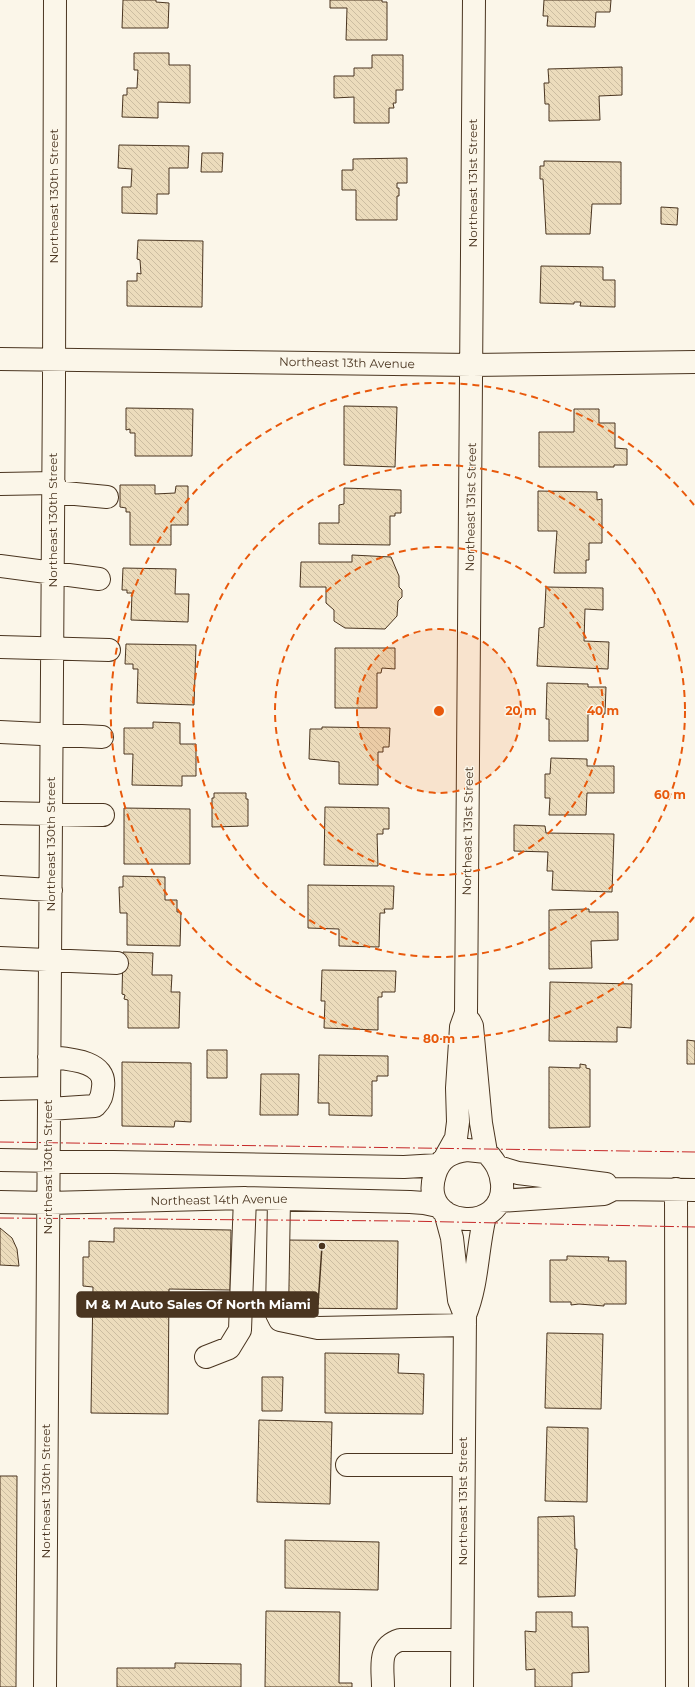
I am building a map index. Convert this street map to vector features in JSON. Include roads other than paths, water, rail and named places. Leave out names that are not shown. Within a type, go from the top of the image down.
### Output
[{"type":"street","name":"Northeast 130th Street","points":[[45,1687],[54,488],[55,0]]},
{"type":"street","name":"Northeast 131st Street","points":[[442,1160],[456,1138],[457,1133],[461,1027],[466,1013],[474,0]]},
{"type":"street","name":"Northeast 13th Avenue","points":[[0,359],[472,365],[695,362]]},
{"type":"street","points":[[0,484],[54,488],[107,497]]},
{"type":"street","points":[[0,566],[99,579]]},
{"type":"street","points":[[0,648],[109,650]]},
{"type":"street","points":[[0,732],[52,736],[102,737]]},
{"type":"street","points":[[0,813],[103,815]]},
{"type":"street","points":[[0,887],[51,890]]},
{"type":"street","points":[[0,958],[117,963]]},
{"type":"street","name":"Northeast 131st Street","points":[[466,1013],[472,1026],[481,1123],[492,1159]]},
{"type":"street","points":[[0,1089],[95,1106],[102,1098],[104,1082],[100,1072],[92,1066],[78,1060],[49,1057]]},
{"type":"street","points":[[0,1160],[404,1167],[442,1160],[455,1152],[467,1150],[532,1176],[605,1183],[614,1189]]},
{"type":"street","points":[[442,1160],[433,1184],[434,1196],[442,1209],[455,1218],[466,1220],[477,1219],[492,1208],[502,1187],[492,1159]]},
{"type":"street","points":[[492,1208],[604,1194],[614,1189],[685,1190],[677,1687]]},
{"type":"street","points":[[206,1358],[229,1348],[240,1330],[245,1198]]},
{"type":"street","name":"Northeast 14th Avenue","points":[[0,1202],[48,1203],[245,1198],[424,1202],[442,1209]]},
{"type":"street","points":[[279,1199],[277,1314],[280,1320],[318,1328],[465,1320]]},
{"type":"street","name":"Northeast 131st Street","points":[[465,1320],[472,1299],[480,1235],[492,1208]]},
{"type":"street","name":"Northeast 131st Street","points":[[442,1209],[452,1238],[459,1300],[465,1320],[462,1687]]},
{"type":"street","points":[[347,1465],[463,1465]]},
{"type":"street","points":[[383,1687],[384,1652],[391,1643],[400,1640],[462,1640]]},
{"type":"place","name":"M & M Auto Sales Of North Miami","points":[[322,1246]]}]
